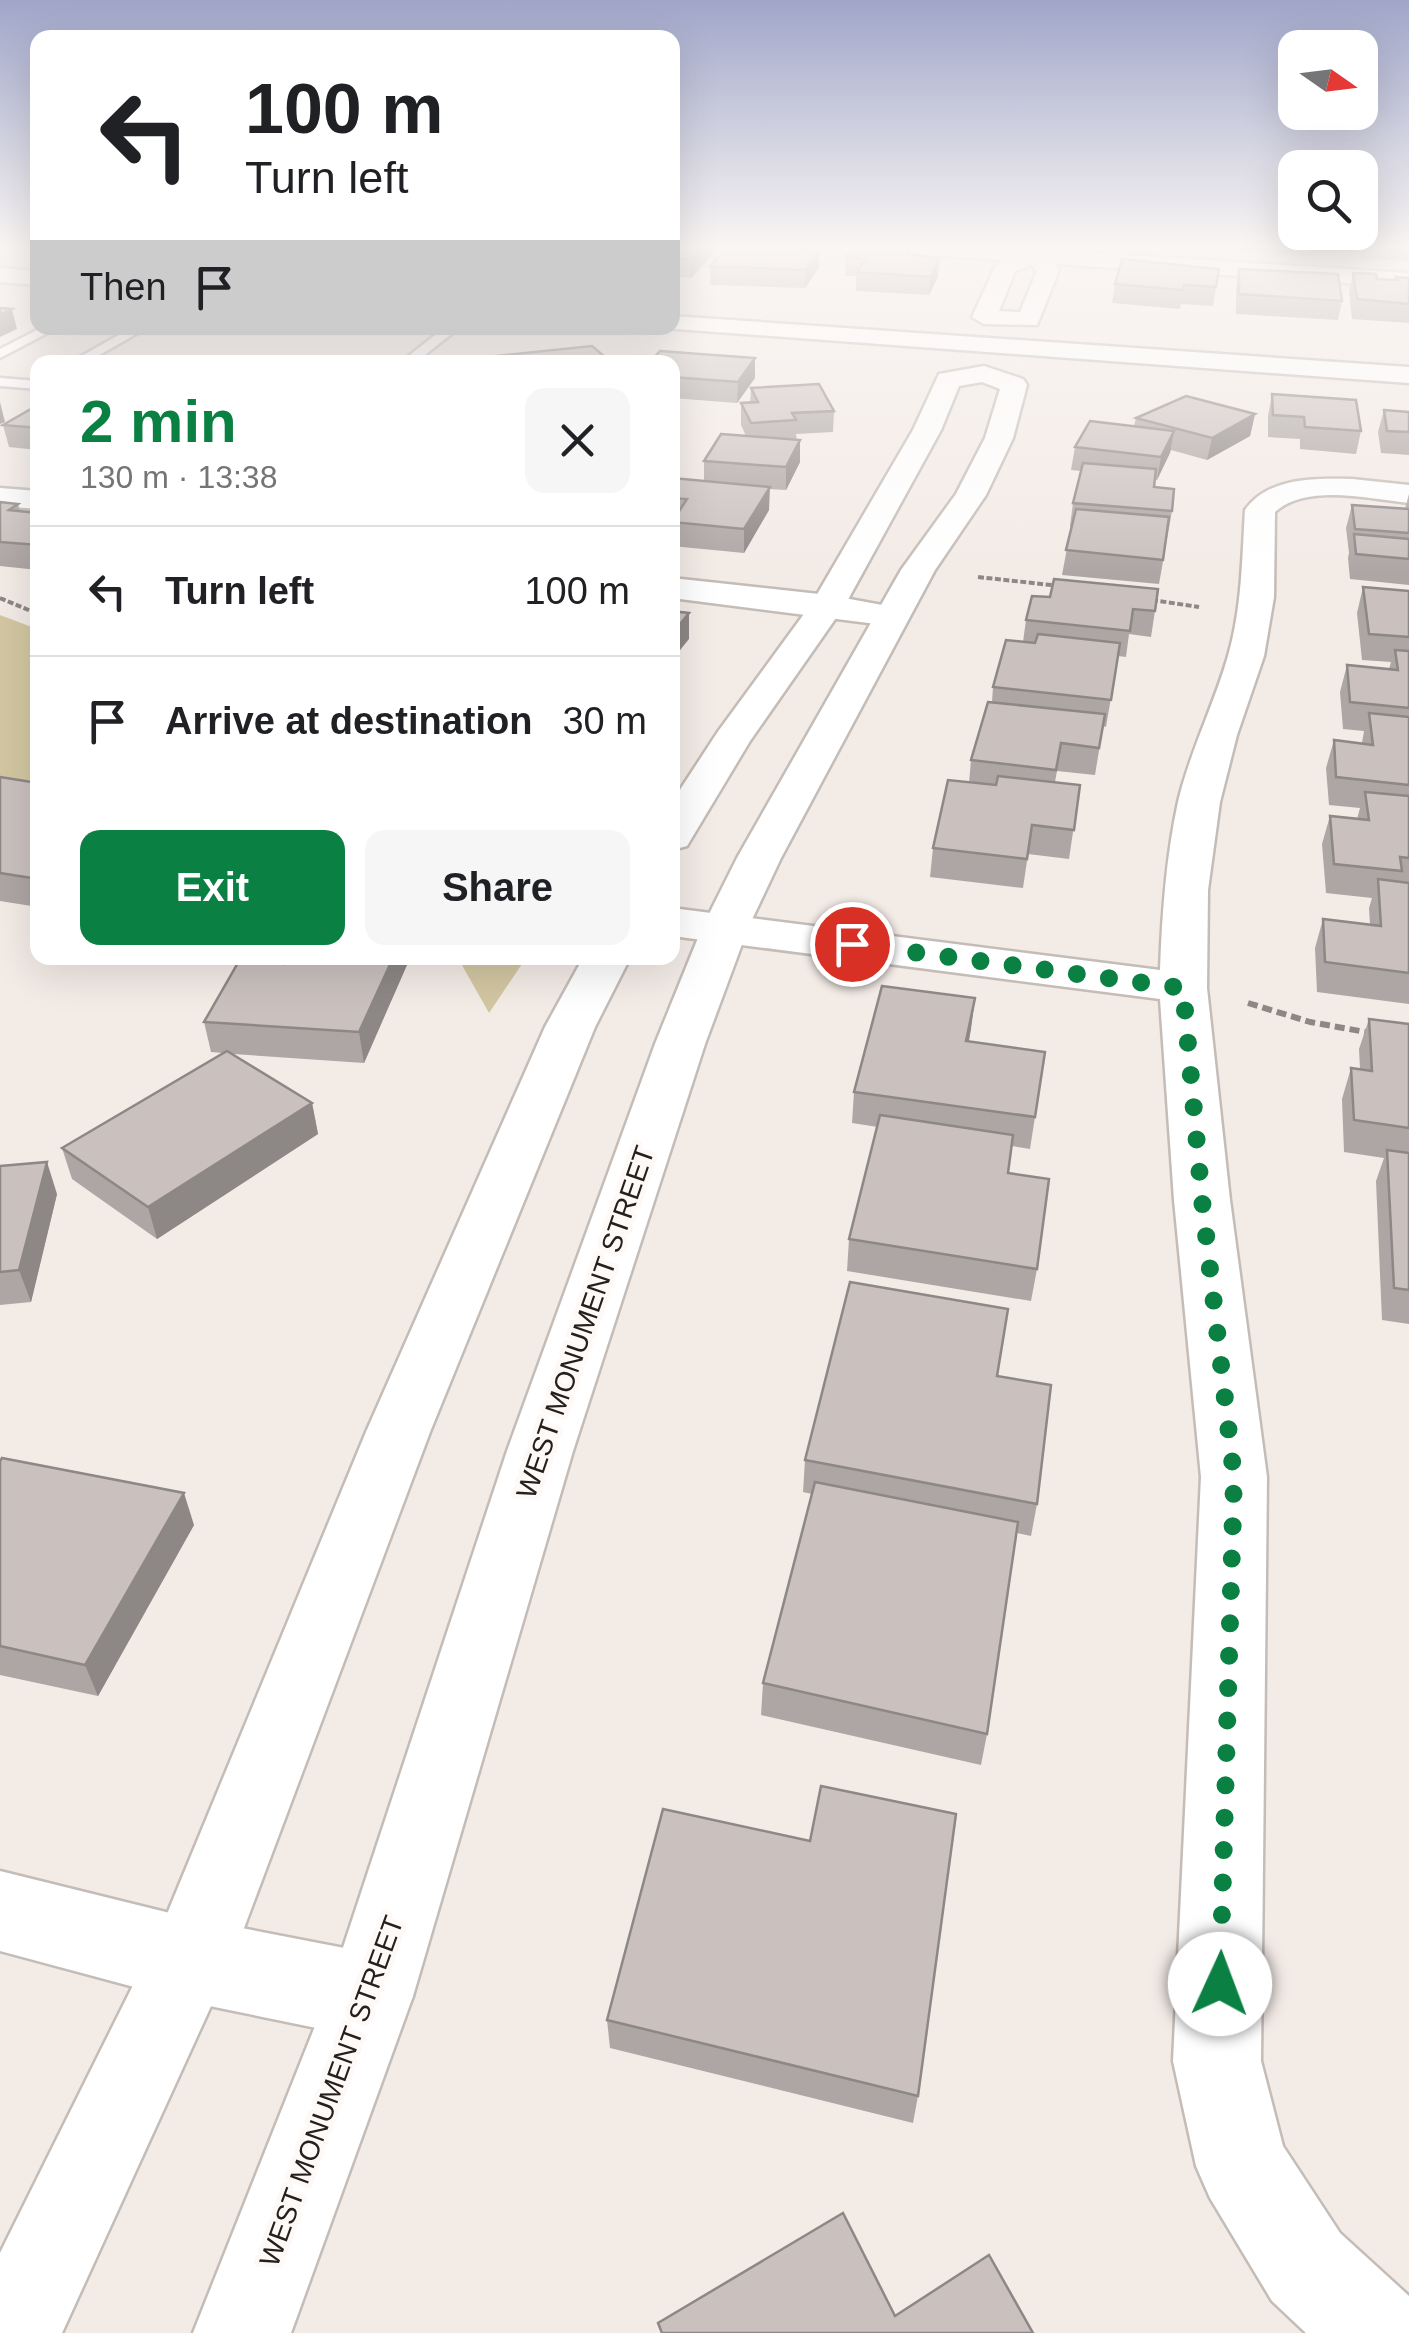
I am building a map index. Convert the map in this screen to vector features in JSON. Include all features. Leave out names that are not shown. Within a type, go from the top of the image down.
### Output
[{"type":"street","points":[[680,823],[731,741],[828,605],[927,430],[948,380],[982,356]]},
{"type":"street","name":"WEST MONUMENT STREET","points":[[242,2333],[370,1996],[540,1452],[680,1044],[699,925],[759,858],[905,593],[971,495],[999,438],[1014,384],[1000,356]]},
{"type":"street","points":[[1122,356],[1409,376]]},
{"type":"street","points":[[1377,2333],[1306,2267],[1242,2166],[1217,2061],[1234,1477],[1202,1200],[1183,988],[1186,890],[1199,802],[1217,735],[1246,656],[1253,615],[1260,510],[1275,498],[1312,489],[1409,494]]},
{"type":"street","points":[[0,497],[30,499]]},
{"type":"street","points":[[680,589],[828,605],[905,593]]},
{"type":"street","points":[[699,925],[1183,988]]},
{"type":"street","points":[[12,2333],[190,1960],[398,1432],[570,1027],[602,965]]},
{"type":"street","points":[[0,1911],[190,1960],[370,1996]]},
{"type":"lane","points":[[0,382],[30,384]]},
{"type":"path","points":[[905,593],[1071,588]]},
{"type":"path","points":[[0,598],[30,611]]},
{"type":"path","points":[[1142,598],[1253,615]]},
{"type":"path","points":[[1183,988],[1310,1022],[1376,1034]]},
{"type":"shaded area","points":[[0,615],[30,626],[30,798],[0,794]]},
{"type":"shaded area","points":[[462,965],[521,965],[489,1013]]},
{"type":"building","points":[[680,356],[755,358],[738,382],[680,378]]},
{"type":"building","points":[[819,384],[834,411],[792,413],[796,420],[751,423],[741,403],[758,402],[751,388]]},
{"type":"building","points":[[1272,394],[1356,400],[1361,431],[1305,427],[1304,417],[1273,415]]},
{"type":"building","points":[[1186,396],[1255,414],[1212,438],[1136,418]]},
{"type":"building","points":[[30,410],[30,427],[3,425]]},
{"type":"building","points":[[1384,410],[1409,412],[1409,432],[1387,431]]},
{"type":"building","points":[[1090,421],[1174,431],[1161,457],[1075,447]]},
{"type":"building","points":[[721,434],[800,440],[786,467],[704,461]]},
{"type":"building","points":[[1083,463],[1156,469],[1154,487],[1174,489],[1172,511],[1073,503]]},
{"type":"building","points":[[680,479],[770,487],[744,529],[680,523],[680,510],[687,499],[680,499]]},
{"type":"building","points":[[0,502],[18,504],[9,510],[30,512],[30,544],[0,542]]},
{"type":"building","points":[[1352,505],[1409,509],[1409,533],[1355,529]]},
{"type":"building","points":[[1076,509],[1169,517],[1163,560],[1066,550]]},
{"type":"building","points":[[1354,534],[1409,539],[1409,559],[1356,554]]},
{"type":"building","points":[[1054,579],[1158,589],[1155,611],[1133,609],[1130,631],[1026,620],[1032,596],[1050,597]]},
{"type":"building","points":[[1363,587],[1409,591],[1409,637],[1369,634]]},
{"type":"building","points":[[1038,634],[1120,643],[1111,700],[993,687],[1006,640],[1035,643]]},
{"type":"building","points":[[1395,650],[1409,651],[1409,708],[1350,702],[1347,665],[1398,670]]},
{"type":"building","points":[[988,702],[1105,714],[1099,748],[1061,743],[1056,770],[971,760]]},
{"type":"building","points":[[1369,713],[1409,717],[1409,785],[1336,777],[1334,740],[1373,745]]},
{"type":"building","points":[[998,776],[1080,785],[1074,830],[1032,825],[1027,859],[933,848],[948,780],[996,785]]},
{"type":"building","points":[[0,777],[30,782],[30,878],[0,873]]},
{"type":"building","points":[[1365,792],[1409,796],[1409,858],[1400,857],[1402,871],[1334,864],[1330,816],[1369,820]]},
{"type":"building","points":[[1378,879],[1409,883],[1409,973],[1325,962],[1323,919],[1381,926]]},
{"type":"building","points":[[237,965],[390,965],[359,1032],[204,1022]]},
{"type":"building","points":[[882,986],[975,998],[966,1041],[1045,1052],[1035,1117],[854,1092]]},
{"type":"building","points":[[1369,1019],[1409,1024],[1409,1128],[1354,1120],[1351,1068],[1372,1071]]},
{"type":"building","points":[[227,1051],[312,1103],[148,1207],[62,1148]]},
{"type":"building","points":[[880,1115],[1013,1135],[1008,1173],[1049,1179],[1037,1269],[849,1239]]},
{"type":"building","points":[[1387,1150],[1409,1153],[1409,1290],[1394,1288]]},
{"type":"building","points":[[47,1162],[19,1270],[0,1272],[0,1166]]},
{"type":"building","points":[[850,1282],[1008,1309],[997,1376],[1051,1385],[1037,1504],[805,1460]]},
{"type":"building","points":[[2,1458],[184,1493],[85,1665],[0,1646]]},
{"type":"building","points":[[815,1482],[1018,1522],[987,1734],[763,1683]]},
{"type":"building","points":[[821,1786],[956,1814],[918,2096],[607,2020],[663,1809],[810,1841]]},
{"type":"building","points":[[843,2213],[895,2316],[989,2255],[1033,2333],[662,2333],[658,2323]]},
{"type":"route","points":[[852,944],[1183,988],[1202,1200],[1234,1477],[1220,1984]]}]
